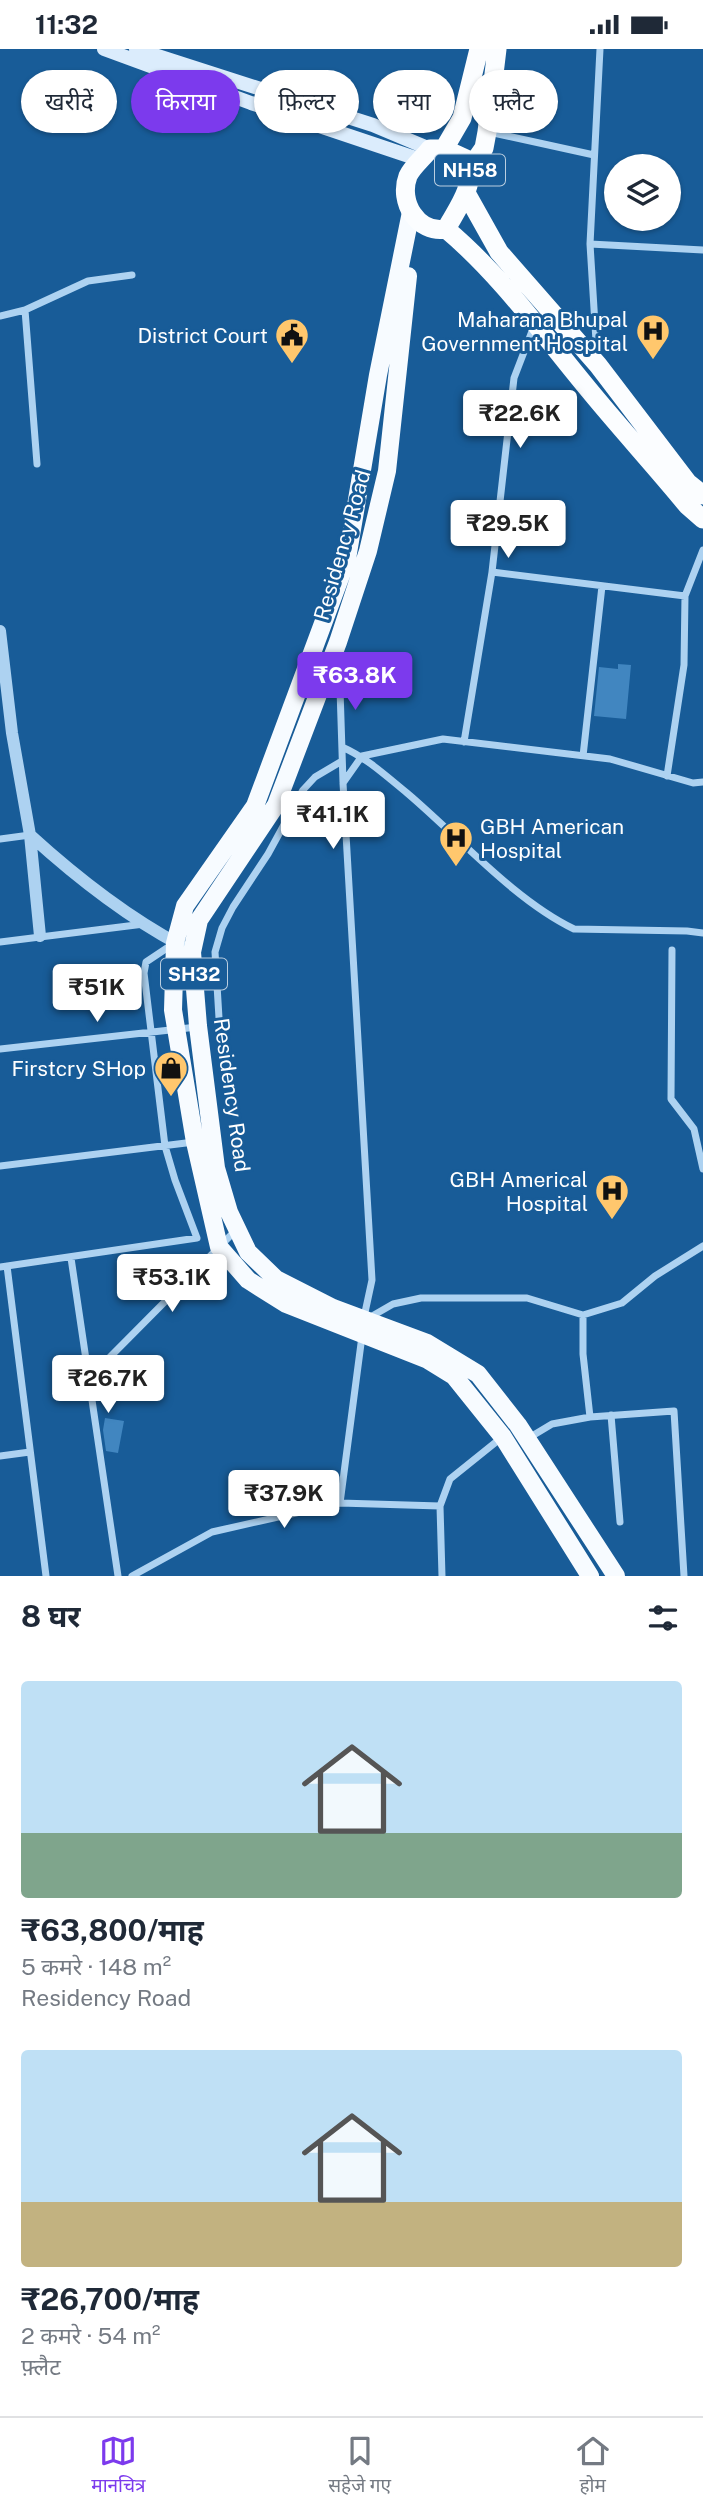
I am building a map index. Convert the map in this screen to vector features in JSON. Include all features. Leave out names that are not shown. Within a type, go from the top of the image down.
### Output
[{"type":"highway","name":"NH58","points":[[416,219],[406,195],[408,175],[432,153],[462,118],[479,49]]},
{"type":"highway","name":"NH58","points":[[495,70],[498,49]]},
{"type":"highway","name":"NH58","points":[[470,168],[484,148],[487,133]]},
{"type":"highway","name":"NH58","points":[[432,153],[468,160],[470,168],[466,193],[446,229]]},
{"type":"highway","name":"NH58","points":[[466,193],[499,252],[598,365],[688,483],[703,495]]},
{"type":"highway","points":[[416,219],[442,231],[446,229],[479,261],[687,505],[703,519]]},
{"type":"main road","points":[[104,49],[251,103],[432,153]]},
{"type":"main road","points":[[136,49],[373,125],[432,153]]},
{"type":"main road","points":[[416,219],[378,375],[347,559],[255,806],[185,906],[175,943],[173,1010],[204,1141],[219,1247],[248,1280],[286,1304],[363,1328],[454,1376],[503,1437],[585,1574]]},
{"type":"main road","name":"Residency Road","points":[[416,219],[387,471],[368,551],[338,642],[276,805],[199,920],[192,952],[204,1141],[216,1168],[229,1212],[248,1252],[276,1279],[333,1308],[363,1328],[427,1343],[478,1374],[523,1432],[599,1554],[616,1576]]},
{"type":"street","points":[[598,365],[590,244],[600,49]]},
{"type":"street","points":[[492,133],[594,155]]},
{"type":"street","points":[[590,244],[703,250]]},
{"type":"street","points":[[0,316],[26,310],[88,281],[132,275]]},
{"type":"street","points":[[26,310],[37,464]]},
{"type":"street","points":[[464,741],[492,572],[514,379],[534,324]]},
{"type":"street","points":[[667,776],[684,665],[685,596],[703,550]]},
{"type":"street","points":[[492,572],[685,596]]},
{"type":"street","points":[[583,756],[602,586]]},
{"type":"street","points":[[320,628],[338,642],[343,783],[372,1280],[340,1503]]},
{"type":"street","points":[[0,633],[6,734],[30,835],[40,936]]},
{"type":"street","points":[[343,783],[362,755],[443,739],[610,759],[693,783],[703,782]]},
{"type":"street","points":[[342,747],[362,755],[499,876],[562,923],[575,929],[703,933]]},
{"type":"street","points":[[219,1019],[215,952],[222,928],[268,854],[303,790],[315,777],[342,761]]},
{"type":"street","points":[[0,839],[30,835],[83,880],[144,924],[192,952]]},
{"type":"street","points":[[0,941],[144,924]]},
{"type":"street","points":[[47,1576],[3,1267],[197,1238],[165,1146],[144,973],[146,962],[175,943]]},
{"type":"street","points":[[672,950],[671,1099],[694,1129],[703,1169]]},
{"type":"street","points":[[0,1049],[198,1026]]},
{"type":"street","points":[[0,1166],[204,1141]]},
{"type":"street","points":[[89,1382],[109,1358],[237,1229]]},
{"type":"street","points":[[363,1328],[393,1304],[421,1298],[527,1298],[583,1315],[622,1303],[655,1276],[703,1246]]},
{"type":"street","points":[[71,1258],[118,1576]]},
{"type":"street","points":[[583,1315],[583,1354],[590,1417]]},
{"type":"street","points":[[442,1576],[440,1506],[450,1479],[503,1437],[590,1417],[674,1411],[684,1576]]},
{"type":"street","points":[[611,1415],[620,1522]]},
{"type":"street","points":[[0,1456],[30,1452]]},
{"type":"street","points":[[132,1576],[212,1532],[340,1503],[440,1506]]},
{"type":"street","points":[[585,1574],[599,1554]]},
{"type":"building","points":[[618,664],[631,665],[626,719],[594,716],[599,667],[618,669]]},
{"type":"building","points":[[105,1418],[124,1421],[118,1453],[106,1451],[103,1430]]},
{"type":"place","name":"Maharana Bhupal Government Hospital","points":[[653,361]]},
{"type":"place","name":"District Court","points":[[292,365]]},
{"type":"place","name":"GBH American Hospital","points":[[456,868]]},
{"type":"place","name":"Firstcry SHop","points":[[171,1098]]},
{"type":"place","name":"GBH Americal Hospital","points":[[612,1221]]}]
